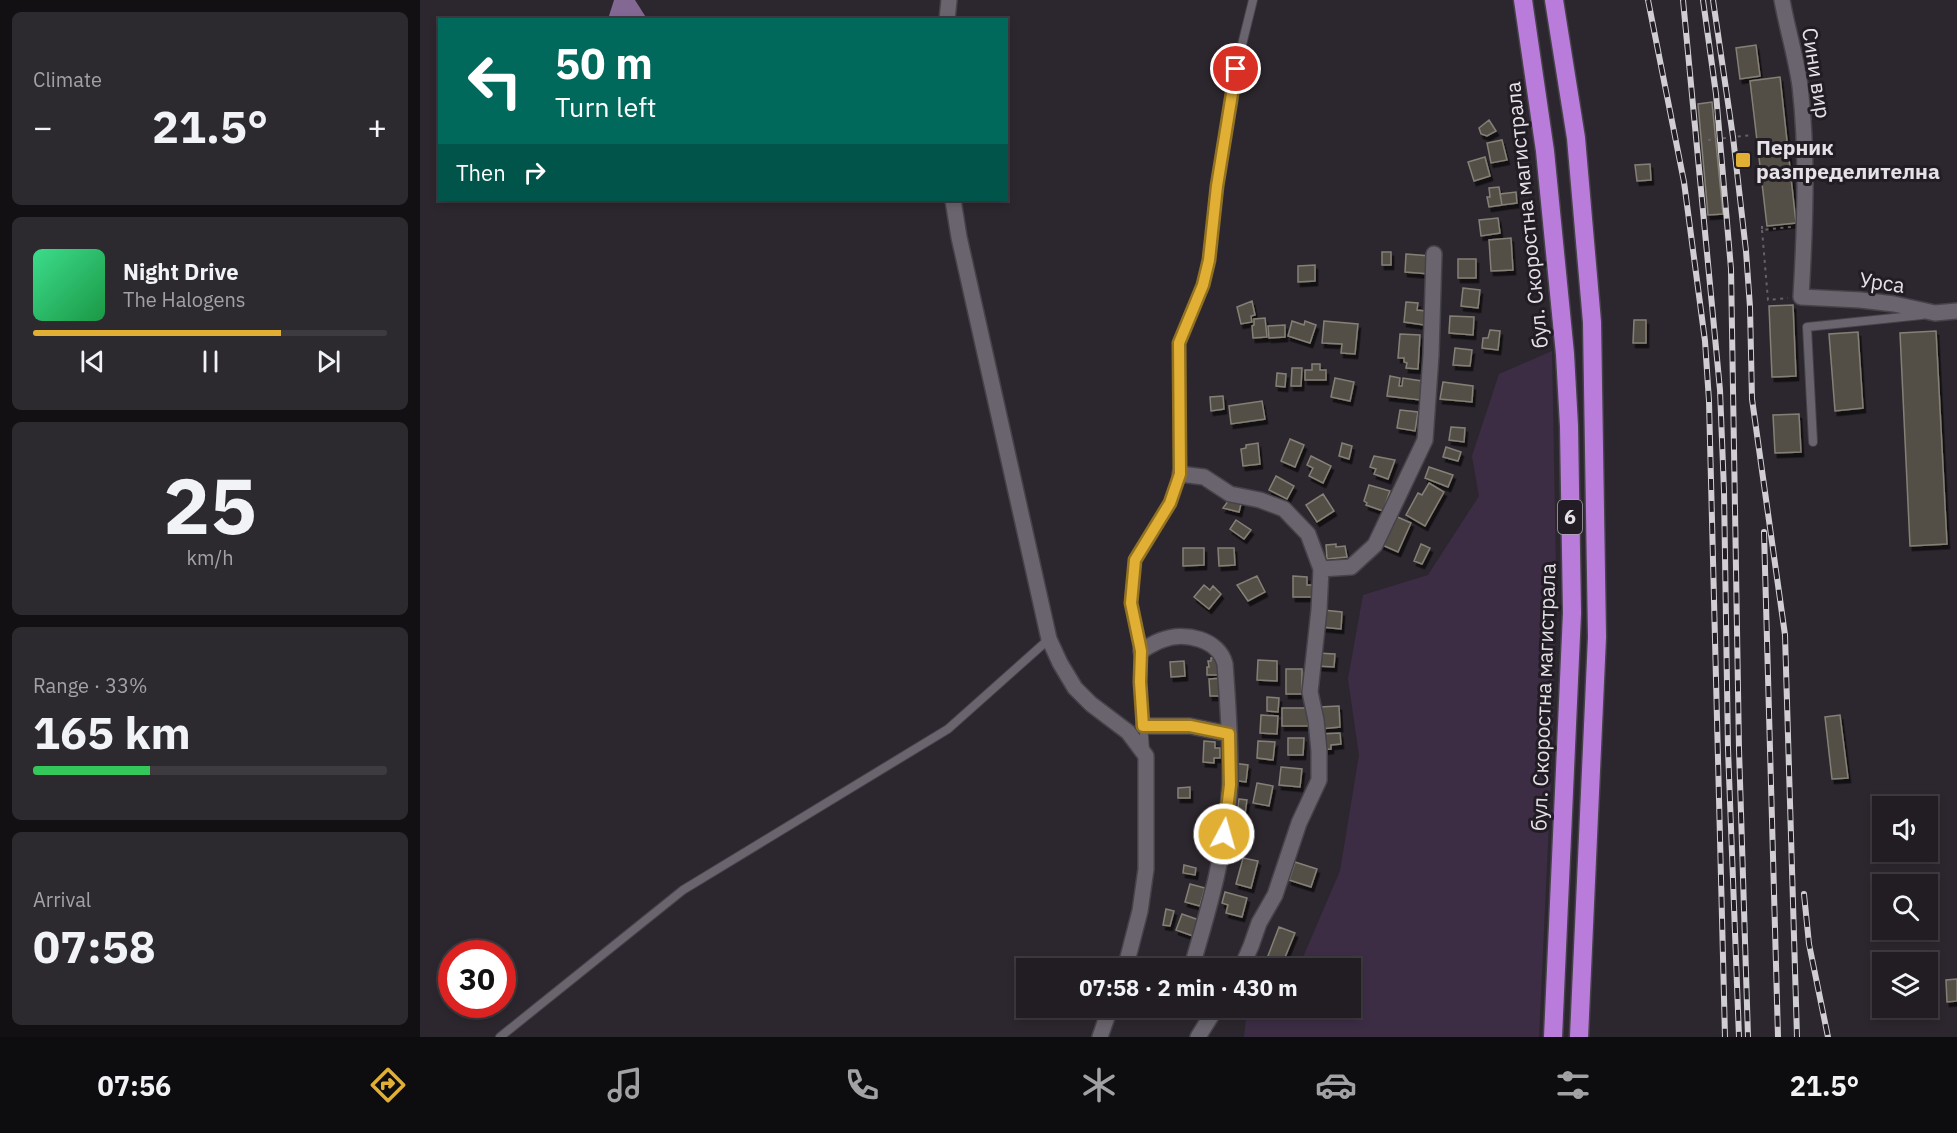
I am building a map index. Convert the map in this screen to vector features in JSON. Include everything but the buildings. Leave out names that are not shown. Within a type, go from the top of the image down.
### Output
[{"type":"highway","name":"бул. Скоростна магистрала","points":[[1522,0],[1547,162],[1565,354],[1569,426],[1572,613],[1553,1037]]},
{"type":"highway","name":"6","points":[[1554,0],[1576,138],[1592,334],[1597,637],[1579,1037]]},
{"type":"street","points":[[947,18],[950,0]]},
{"type":"street","name":"Сини вир","points":[[1782,0],[1799,82],[1804,126],[1805,230],[1794,298]]},
{"type":"street","points":[[953,201],[959,237],[1049,639],[1075,688],[1091,704],[1128,732],[1146,756],[1146,869],[1140,911],[1128,958]]},
{"type":"street","points":[[1321,569],[1351,567],[1375,545],[1425,440],[1431,355],[1434,254]]},
{"type":"street","name":"Урса","points":[[1794,298],[1860,300],[1894,304],[1935,313],[1957,311]]},
{"type":"street","points":[[1180,474],[1204,477],[1230,494],[1260,500],[1284,509],[1308,534],[1321,569],[1320,610],[1310,692],[1316,720],[1319,780],[1299,823],[1275,895],[1259,923],[1245,958]]},
{"type":"street","points":[[1141,651],[1163,639],[1182,636],[1199,638],[1217,648],[1223,655],[1225,664],[1230,785],[1213,897],[1194,958]]},
{"type":"street","points":[[1143,726],[1190,726],[1229,734]]},
{"type":"street","points":[[1100,1037],[1107,1018]]},
{"type":"street","points":[[1198,1037],[1210,1018]]},
{"type":"lane","points":[[1146,756],[1140,682],[1141,651],[1131,603],[1135,560],[1170,503],[1180,474],[1179,343],[1203,285],[1209,260],[1217,186],[1236,69],[1253,0]]},
{"type":"lane","points":[[1813,442],[1807,327],[1935,313]]},
{"type":"lane","points":[[500,1037],[683,890],[948,729],[1049,639]]},
{"type":"path","points":[[1708,140],[1752,135]]},
{"type":"path","points":[[1788,228],[1762,228],[1768,300],[1794,298]]},
{"type":"shaded area","points":[[614,0],[635,0],[646,18],[608,18]]},
{"type":"shaded area","points":[[1552,351],[1556,573],[1553,735],[1539,1037],[1244,1037],[1246,1018],[1361,1018],[1361,958],[1303,958],[1340,871],[1359,755],[1348,679],[1363,595],[1428,575],[1479,496],[1472,456],[1499,374]]},
{"type":"railway","points":[[1648,0],[1684,182],[1705,341],[1709,401],[1725,1037]]},
{"type":"railway","points":[[1683,0],[1720,390],[1728,749],[1739,1037]]},
{"type":"railway","points":[[1703,0],[1716,94],[1731,269],[1739,749],[1748,1037]]},
{"type":"railway","points":[[1713,0],[1733,137],[1746,251],[1752,399],[1785,635],[1797,1037]]},
{"type":"railway","points":[[1764,532],[1778,1037]]},
{"type":"railway","points":[[1804,894],[1809,944],[1828,1037]]},
{"type":"place","name":"Перник разпределителна","points":[[1743,160]]},
{"type":"route","points":[[1224,834],[1230,785],[1229,734],[1190,726],[1143,726],[1140,682],[1141,651],[1131,603],[1135,560],[1170,503],[1180,474],[1179,343],[1203,285],[1209,260],[1217,186],[1236,69]]}]
